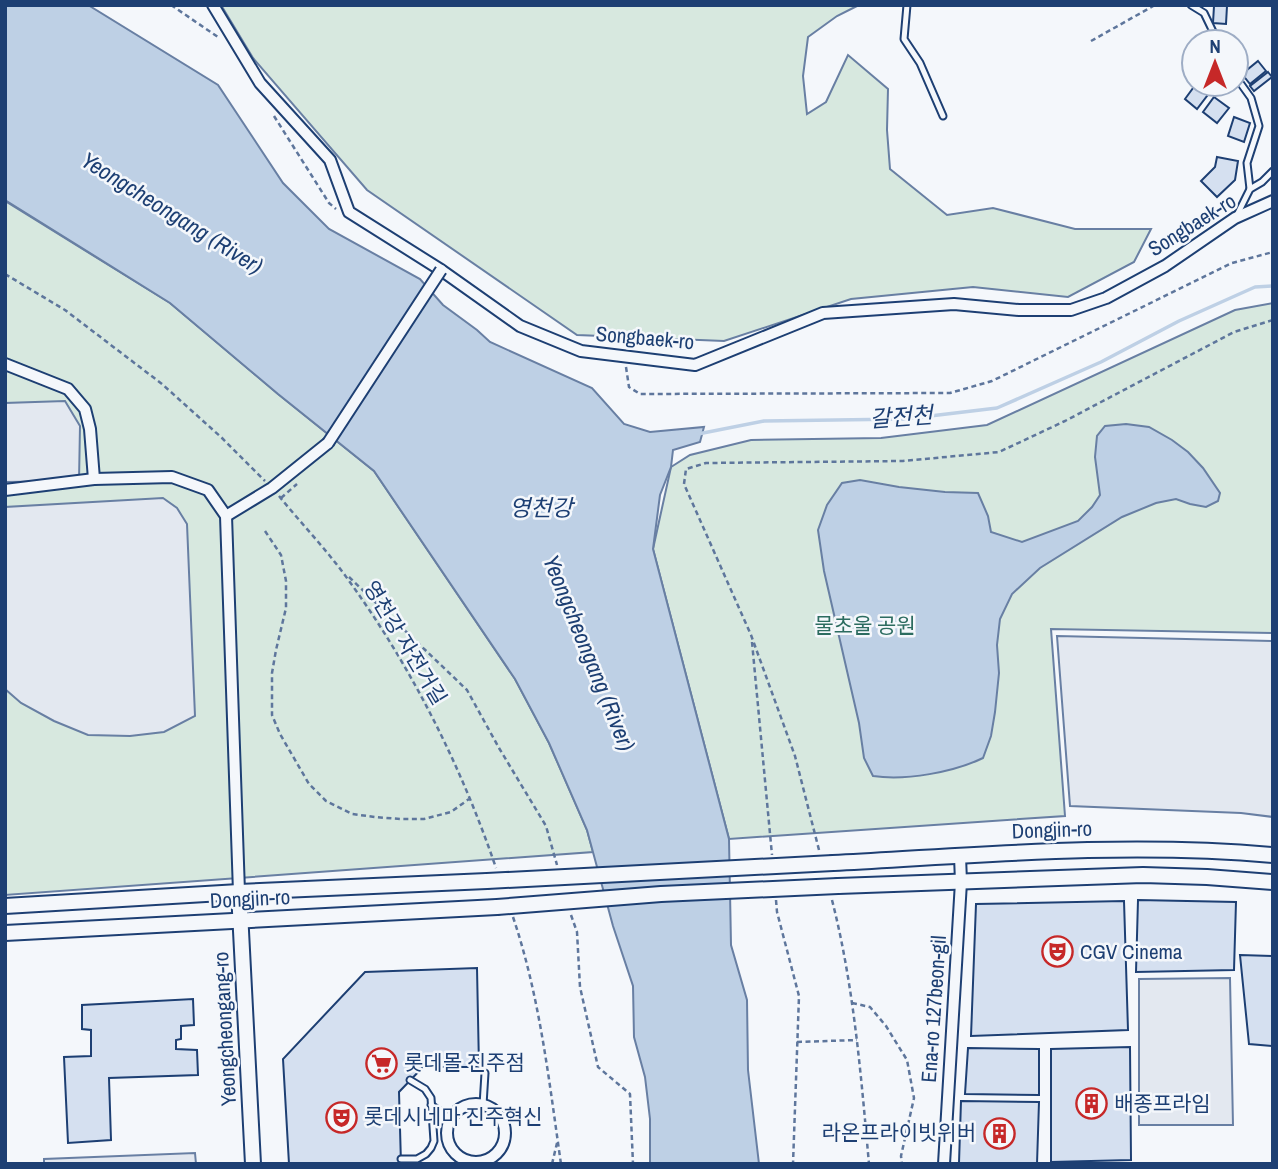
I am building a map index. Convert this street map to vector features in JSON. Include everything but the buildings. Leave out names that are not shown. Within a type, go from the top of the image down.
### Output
[{"type":"street","name":"Songbaek-ro","points":[[213,5],[260,83],[330,160],[349,212],[441,270],[520,326],[581,351],[695,365],[823,313],[954,304],[1019,310],[1071,310],[1106,298],[1165,266],[1235,218],[1273,201]]},
{"type":"street","points":[[226,516],[272,488],[328,443],[441,270]]},
{"type":"street","points":[[5,365],[68,389],[86,409],[94,479]]},
{"type":"street","points":[[5,490],[94,479],[172,477],[208,490],[226,516],[239,892]]},
{"type":"street","name":"Dongjin-ro","points":[[5,906],[1076,849],[1155,849],[1273,855]]},
{"type":"street","name":"Ena-ro 127beon-gil","points":[[944,1164],[961,882],[960,856]]},
{"type":"street","points":[[961,882],[1143,875],[1273,882]]},
{"type":"street","name":"Dongjin-ro","points":[[5,933],[497,907],[661,894],[961,882]]},
{"type":"street","name":"Yeongcheongang-ro","points":[[239,892],[253,1164]]},
{"type":"street","points":[[483,1105],[492,1108],[504,1124],[503,1144],[498,1153],[480,1163],[458,1161],[446,1136],[450,1118],[465,1106],[483,1105]]},
{"type":"lane","points":[[907,5],[904,39],[920,63],[943,116]]},
{"type":"lane","points":[[1191,5],[1204,13],[1211,28]]},
{"type":"lane","points":[[1250,97],[1259,126],[1247,163],[1250,189]]},
{"type":"lane","points":[[1235,218],[1250,189],[1273,172]]},
{"type":"lane","points":[[483,1105],[485,1073]]},
{"type":"lane","points":[[401,1159],[417,1159],[426,1154],[433,1140],[431,1098],[425,1089],[410,1080]]},
{"type":"lane","points":[[431,1105],[450,1118]]},
{"type":"path","points":[[171,5],[221,39]]},
{"type":"path","points":[[1091,41],[1156,5]]},
{"type":"path","points":[[273,115],[329,203],[338,211]]},
{"type":"path","points":[[624,357],[629,387],[640,394],[950,393],[992,381],[1232,263],[1273,252]]},
{"type":"path","name":"영천강 자전거길","points":[[5,274],[65,310],[162,384],[272,488],[344,573],[391,644],[447,744],[485,837],[493,878]]},
{"type":"path","points":[[751,635],[684,484],[687,469],[706,463],[903,461],[999,452],[1065,421],[1234,332],[1273,320]]},
{"type":"path","points":[[265,531],[281,555],[286,581],[286,608],[272,673],[272,715],[309,784],[326,801],[352,814],[375,817],[424,819],[451,812],[470,799]]},
{"type":"path","points":[[344,573],[467,690],[546,827],[557,866]]},
{"type":"path","points":[[569,906],[577,932],[580,987],[598,1067],[630,1094],[633,1164]]},
{"type":"path","points":[[512,915],[540,1018],[561,1164]]},
{"type":"path","points":[[851,1003],[870,1007],[886,1026],[907,1060],[914,1098],[901,1156],[902,1164]]},
{"type":"path","points":[[797,1042],[858,1040]]},
{"type":"path","points":[[552,1164],[558,1139]]},
{"type":"green space","points":[[221,5],[859,5],[837,16],[808,37],[803,76],[807,114],[826,102],[848,55],[888,89],[890,169],[947,215],[993,208],[1075,229],[1151,229],[1134,262],[1068,297],[973,287],[851,299],[724,341],[577,335],[367,190],[253,58]]},
{"type":"green space","points":[[5,201],[170,303],[374,471],[515,679],[549,743],[587,830],[593,852],[5,895]]},
{"type":"green space","name":"물초울 공원","points":[[1273,303],[1273,633],[1051,629],[1065,816],[729,839],[653,549],[671,467],[690,455],[751,440],[881,438],[987,425],[1235,310]]},
{"type":"shaded area","points":[[65,401],[80,426],[79,481],[5,482],[5,403]]},
{"type":"shaded area","points":[[163,498],[177,508],[187,524],[195,716],[164,732],[130,736],[88,735],[21,703],[5,689],[5,507]]},
{"type":"shaded area","points":[[1057,636],[1273,641],[1273,817],[1241,813],[1070,806]]},
{"type":"shaded area","points":[[1230,978],[1233,1125],[1139,1125],[1139,979]]},
{"type":"shaded area","points":[[195,1153],[196,1164],[44,1164],[44,1159]]},
{"type":"water","name":"영천강","points":[[5,5],[88,5],[218,85],[283,183],[329,229],[420,279],[443,305],[490,342],[592,388],[624,424],[650,432],[704,427],[700,442],[673,450],[671,467],[660,495],[653,549],[729,839],[731,945],[747,1000],[748,1070],[759,1164],[650,1164],[650,1119],[645,1077],[634,1037],[633,986],[613,926],[587,830],[549,743],[515,679],[374,471],[170,303],[5,200]]},
{"type":"water","points":[[1126,424],[1149,427],[1188,452],[1220,493],[1218,501],[1206,507],[1176,499],[1156,503],[1122,517],[1040,568],[1012,594],[1000,619],[995,712],[991,736],[983,758],[930,774],[873,776],[864,758],[859,723],[824,571],[818,530],[827,505],[842,483],[860,480],[899,487],[978,493],[988,516],[991,532],[1022,542],[1078,521],[1092,507],[1100,495],[1095,457],[1097,436],[1105,426]]},
{"type":"waterway","name":"갈전천","points":[[698,434],[764,421],[905,419],[997,408],[1101,362],[1179,321],[1255,287],[1273,286]]},
{"type":"place","name":"CGV Cinema","points":[[1057,952]]},
{"type":"place","name":"롯데몰 진주점","points":[[381,1063]]},
{"type":"place","name":"배종프라임","points":[[1091,1104]]},
{"type":"place","name":"롯데시네마 진주혁신","points":[[341,1117]]},
{"type":"place","name":"라온프라이빗위버","points":[[999,1133]]},
{"type":"water label","name":"Yeongcheongang (River)","points":[[172,213]]},
{"type":"water label","name":"Yeongcheongang (River)","points":[[589,653]]}]
